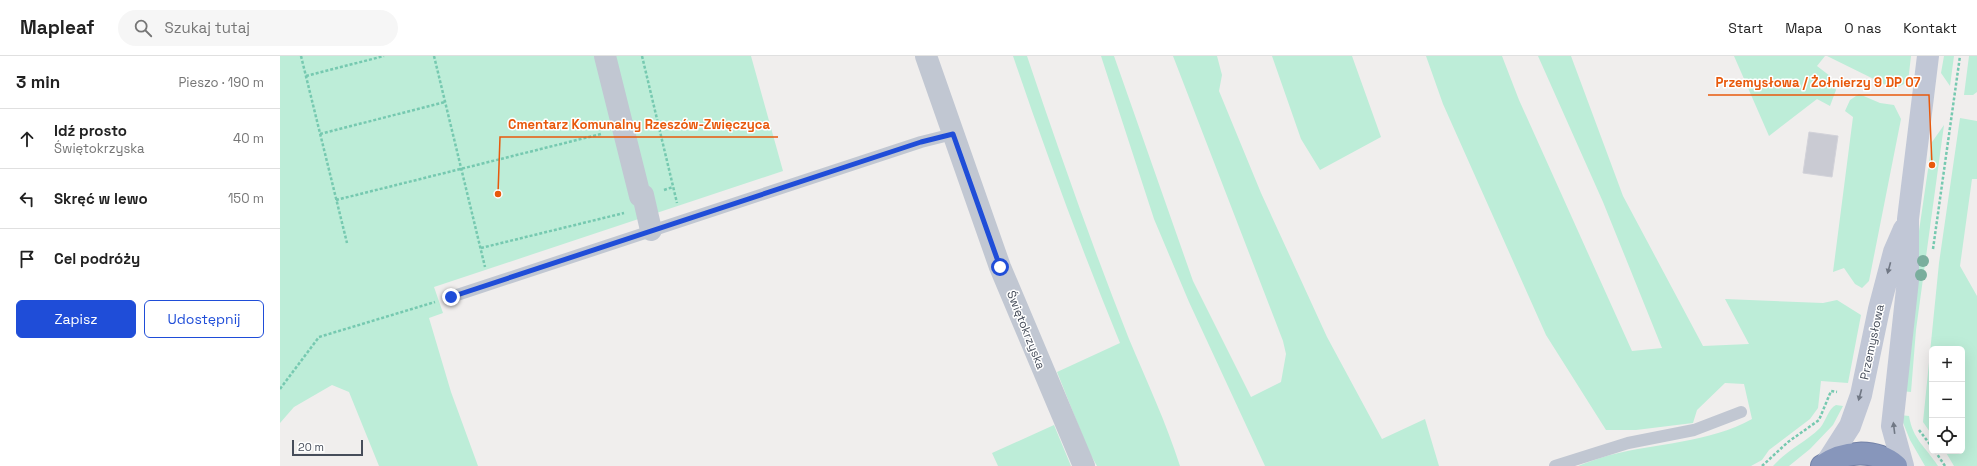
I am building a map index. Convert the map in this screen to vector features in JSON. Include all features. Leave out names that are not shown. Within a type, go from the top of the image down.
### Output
[{"type":"highway","points":[[1824,464],[1848,454],[1868,454],[1890,461],[1896,466]]},
{"type":"street","points":[[605,56],[640,196],[643,195],[651,230]]},
{"type":"street","name":"Świętokrzyska","points":[[926,56],[1000,267],[1084,466]]},
{"type":"street","name":"Przemysłowa","points":[[1903,466],[1892,426],[1908,280],[1908,219],[1928,56]]},
{"type":"street","name":"Przemysłowa","points":[[1824,464],[1850,426],[1861,395],[1877,315],[1894,252],[1908,219]]},
{"type":"lane","points":[[451,297],[921,142],[953,134]]},
{"type":"lane","points":[[1555,466],[1628,443],[1694,430],[1741,412]]},
{"type":"path","points":[[301,56],[347,243]]},
{"type":"path","points":[[306,76],[384,56]]},
{"type":"path","points":[[434,56],[485,267]]},
{"type":"path","points":[[642,56],[677,204]]},
{"type":"path","points":[[1932,254],[1960,56]]},
{"type":"path","points":[[320,134],[445,102]]},
{"type":"path","points":[[336,200],[461,170],[623,128]]},
{"type":"path","points":[[480,248],[624,213],[622,201],[640,196]]},
{"type":"path","points":[[280,389],[319,337],[451,297]]},
{"type":"path","points":[[1762,466],[1788,442],[1819,420],[1831,391]]},
{"type":"path","points":[[1917,425],[1922,436],[1929,444]]},
{"type":"path","points":[[1937,454],[1945,466]]},
{"type":"green space","points":[[280,56],[751,56],[783,171],[434,287],[443,313],[429,318],[451,392],[478,466],[379,466],[349,392],[332,385],[294,407],[280,423]]},
{"type":"green space","points":[[1013,56],[1027,56],[1102,269],[1175,450],[1180,466],[1097,466],[1089,452],[1057,372],[1120,343],[1064,200]]},
{"type":"green space","points":[[1101,56],[1114,56],[1193,281],[1251,397],[1281,382],[1286,354],[1283,341],[1173,56],[1217,56],[1222,75],[1219,91],[1261,193],[1327,337],[1382,439],[1425,419],[1439,466],[1265,466],[1189,302],[1154,219]]},
{"type":"green space","points":[[1272,56],[1352,56],[1381,137],[1320,170],[1301,139]]},
{"type":"green space","points":[[1426,56],[1502,56],[1519,100],[1632,351],[1662,348],[1603,202],[1538,56],[1571,56],[1623,196],[1703,346],[1749,344],[1725,299],[1823,303],[1837,300],[1861,315],[1848,383],[1821,381],[1818,408],[1810,419],[1769,450],[1762,460],[1751,466],[1578,466],[1610,455],[1700,438],[1735,427],[1752,419],[1744,384],[1725,383],[1697,410],[1693,423],[1636,430],[1606,430],[1546,335],[1443,104]]},
{"type":"green space","points":[[1734,56],[1825,56],[1817,66],[1830,76],[1836,90],[1830,106],[1817,99],[1769,136]]},
{"type":"green space","points":[[1827,56],[1911,56],[1908,82],[1894,89]]},
{"type":"green space","points":[[1944,56],[1954,56],[1950,86],[1941,73]]},
{"type":"green space","points":[[1969,56],[1977,56],[1977,92],[1973,95],[1964,95]]},
{"type":"green space","points":[[1859,94],[1880,103],[1894,105],[1901,119],[1869,281],[1862,288],[1855,284],[1844,268],[1833,272],[1853,117],[1845,111],[1850,100]]},
{"type":"green space","points":[[1960,118],[1977,121],[1977,179],[1972,179],[1960,266],[1977,296],[1977,466],[1954,466],[1947,454],[1965,454],[1965,346],[1931,346],[1939,263]]},
{"type":"green space","points":[[1944,125],[1916,330],[1911,392],[1901,391],[1913,272],[1932,142]]},
{"type":"green space","points":[[1929,362],[1929,431],[1923,422]]},
{"type":"green space","points":[[1836,405],[1843,406],[1833,425],[1810,449],[1789,466],[1773,466],[1784,455],[1809,438],[1820,428],[1831,409]]},
{"type":"green space","points":[[1900,415],[1909,416],[1920,443],[1938,466],[1925,466],[1910,440]]},
{"type":"green space","points":[[1054,425],[1071,466],[998,466],[992,453]]},
{"type":"building","points":[[1809,132],[1838,136],[1832,177],[1803,173]]},
{"type":"place","name":"Przemysłowa / Żołnierzy 9 DP 07","points":[[1932,165]]},
{"type":"place","name":"Cmentarz Komunalny Rzeszów-Zwięczyca","points":[[498,194]]},
{"type":"route","points":[[451,297],[789,184],[921,142],[953,134],[1000,267]]}]
